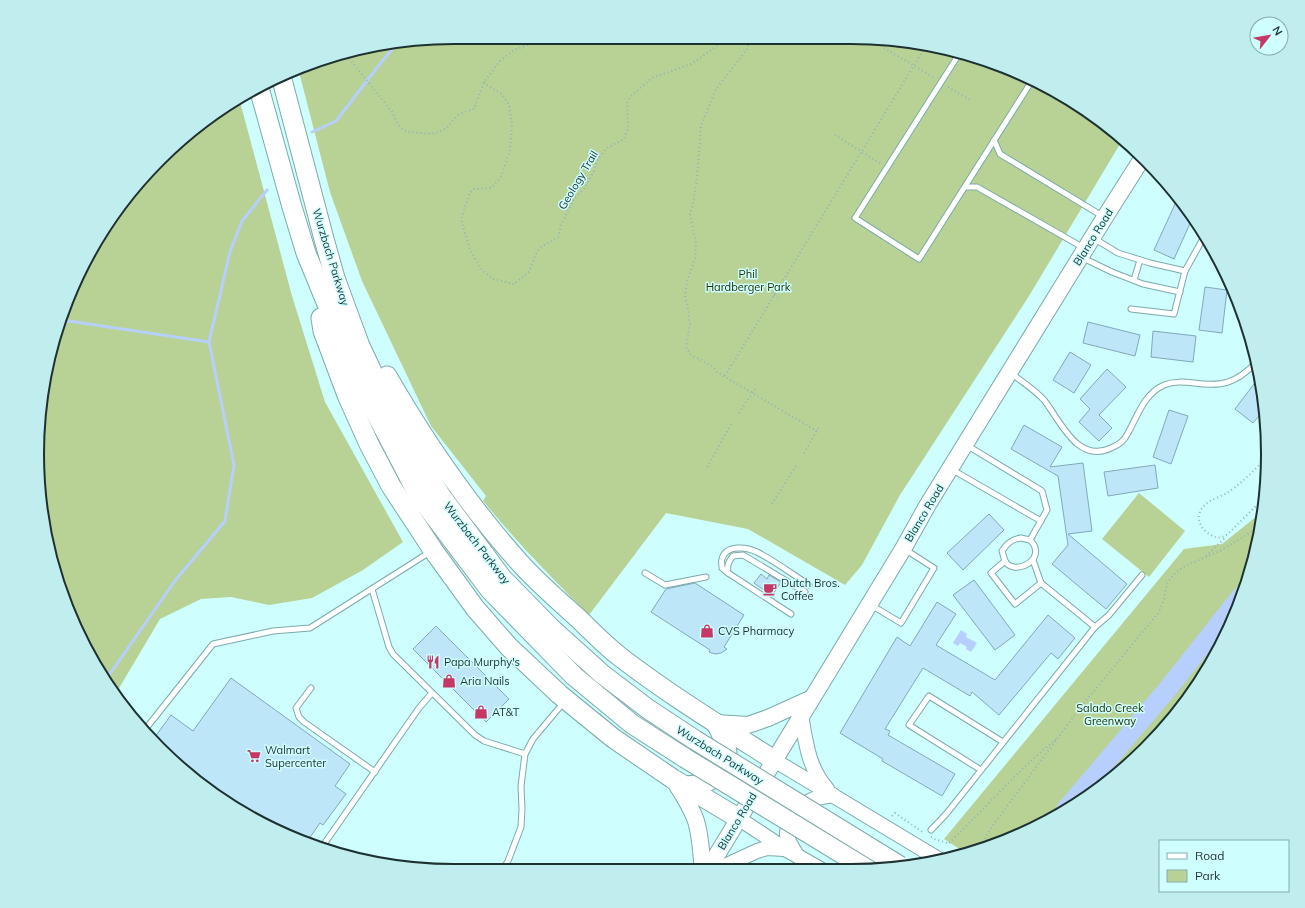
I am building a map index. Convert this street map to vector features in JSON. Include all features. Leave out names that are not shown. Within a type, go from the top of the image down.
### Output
[{"type":"highway","name":"Wurzbach Parkway","points":[[282,82],[335,278],[360,346],[393,416],[415,454],[441,496],[502,578],[551,628],[602,674],[648,709],[695,740],[892,861]]},
{"type":"highway","name":"Wurzbach Parkway","points":[[260,93],[306,253],[356,375],[419,496],[490,590],[574,676],[632,724],[858,864]]},
{"type":"highway","points":[[306,253],[323,331],[347,395],[369,444],[391,486],[433,550],[475,608],[509,647],[566,700],[613,738],[679,783],[738,818]]},
{"type":"highway","points":[[335,278],[369,346],[412,420],[438,459],[520,563],[566,608],[619,655],[675,696],[774,760]]},
{"type":"highway","points":[[679,783],[698,785],[708,782],[718,775],[727,757],[726,747],[716,723]]},
{"type":"main road","name":"Blanco Road","points":[[711,864],[950,469],[1139,163]]},
{"type":"main road","points":[[716,723],[748,725],[768,718],[810,699]]},
{"type":"main road","points":[[679,783],[696,821],[699,832],[702,864]]},
{"type":"street","points":[[801,715],[811,761],[819,779],[833,795]]},
{"type":"street","points":[[774,760],[933,856]]},
{"type":"street","points":[[791,852],[791,846],[787,834],[788,828],[800,808],[812,798],[833,795]]},
{"type":"street","points":[[738,818],[812,864]]},
{"type":"street","points":[[729,864],[767,848],[791,852]]},
{"type":"lane","points":[[957,58],[855,218],[919,259],[1029,85]]},
{"type":"lane","points":[[994,140],[1000,154],[1105,217]]},
{"type":"lane","points":[[965,187],[977,187],[1086,248],[1112,272],[1143,284],[1180,292]]},
{"type":"lane","points":[[1131,309],[1174,314],[1186,271],[1202,242]]},
{"type":"lane","points":[[1086,248],[1118,253],[1186,271]]},
{"type":"lane","points":[[1134,280],[1140,260]]},
{"type":"lane","points":[[1010,373],[1041,397],[1069,437],[1085,448],[1094,451],[1104,451],[1124,440],[1142,404],[1151,394],[1164,385],[1181,381],[1215,385],[1231,382],[1243,375],[1251,367]]},
{"type":"lane","points":[[966,444],[1042,491],[1047,510],[1030,540]]},
{"type":"lane","points":[[950,469],[1041,521]]},
{"type":"lane","points":[[1014,539],[1030,540],[1035,547],[1036,555],[1033,560],[1026,565],[1017,567],[1010,565],[1005,561],[1002,552],[1005,545],[1014,539]]},
{"type":"lane","points":[[791,614],[728,574],[722,568],[721,559],[726,552],[743,547],[756,551],[809,585]]},
{"type":"lane","points":[[869,604],[901,624],[934,568],[903,548]]},
{"type":"lane","points":[[148,726],[213,644],[273,631],[310,628],[433,550]]},
{"type":"lane","points":[[728,574],[728,561],[733,556],[743,555],[805,592]]},
{"type":"lane","points":[[1033,560],[1041,583],[1095,627]]},
{"type":"lane","points":[[1005,561],[991,572],[1015,604],[1041,583]]},
{"type":"lane","points":[[645,573],[666,585],[706,577]]},
{"type":"lane","points":[[931,830],[1095,627],[1109,615],[1142,575]]},
{"type":"lane","points":[[372,589],[389,647],[393,654],[475,735],[484,741],[525,754]]},
{"type":"lane","points":[[311,688],[296,708],[299,716],[304,722],[375,772]]},
{"type":"lane","points":[[325,843],[432,693]]},
{"type":"lane","points":[[981,770],[909,725],[929,696],[1003,742]]},
{"type":"lane","points":[[506,864],[520,827],[522,810],[521,786],[525,754],[533,739],[566,700]]},
{"type":"path","points":[[349,58],[393,113],[397,124],[402,129],[408,133],[432,134],[440,132],[448,127],[457,115],[474,109],[484,82],[500,61],[514,50],[529,44]]},
{"type":"path","name":"Geology Trail","points":[[484,82],[502,94],[509,105],[512,124],[510,151],[501,177],[492,188],[473,189],[469,194],[461,219],[470,250],[482,270],[493,279],[514,284],[529,272],[538,251],[543,246],[558,237],[561,225],[575,197],[584,189],[594,171],[597,160],[607,148],[624,139],[628,128],[627,103],[631,96],[652,78],[691,64],[720,44]]},
{"type":"path","points":[[748,44],[748,48],[716,89],[702,126],[694,204],[690,214],[696,243],[695,258],[684,296],[688,309],[690,325],[686,347],[692,355],[712,366],[718,372],[817,431]]},
{"type":"path","points":[[884,48],[933,77]]},
{"type":"path","points":[[725,376],[923,51]]},
{"type":"path","points":[[948,87],[970,100]]},
{"type":"path","points":[[835,135],[887,168]]},
{"type":"path","points":[[774,295],[780,299]]},
{"type":"path","points":[[739,413],[755,389]]},
{"type":"path","points":[[707,467],[732,423]]},
{"type":"path","points":[[804,453],[819,427]]},
{"type":"path","points":[[1228,534],[1217,538],[1208,534],[1198,519],[1200,513],[1203,507],[1209,502],[1227,493],[1252,473],[1261,463]]},
{"type":"path","points":[[772,504],[797,464]]},
{"type":"path","points":[[1205,558],[1257,505]]},
{"type":"path","points":[[984,842],[992,828],[1080,708],[1159,612],[1164,599],[1167,583],[1174,574],[1185,566],[1220,551],[1254,531]]},
{"type":"path","points":[[892,816],[895,813],[934,840],[944,841],[948,844],[1037,753],[1060,736]]},
{"type":"green space","name":"Phil Hardberger Park","points":[[851,44],[905,48],[957,58],[1008,75],[1032,86],[1079,113],[1120,145],[1029,296],[900,495],[862,565],[845,585],[748,529],[666,513],[589,615],[534,559],[483,501],[486,496],[431,426],[362,281],[330,192],[300,74],[348,58],[374,52],[427,45]]},
{"type":"green space","points":[[241,104],[292,296],[325,402],[403,542],[363,570],[312,598],[269,605],[231,597],[201,599],[160,619],[118,689],[99,659],[75,611],[58,560],[52,534],[45,481],[44,454],[45,427],[52,374],[58,348],[75,297],[86,273],[113,226],[129,204],[164,164],[204,129]]},
{"type":"green space","points":[[1139,493],[1185,531],[1149,577],[1102,539]]},
{"type":"green space","name":"Salado Creek Greenway","points":[[1256,517],[1247,560],[1239,586],[1219,635],[1192,682],[1176,704],[1141,744],[1101,779],[1079,795],[1032,822],[1008,833],[960,849],[944,839],[1184,549],[1222,544]]},
{"type":"water","points":[[961,630],[967,634],[966,637],[977,643],[971,652],[966,649],[967,647],[960,643],[958,646],[953,643]]},
{"type":"building","points":[[1175,203],[1190,223],[1174,259],[1154,250]]},
{"type":"building","points":[[1205,287],[1227,290],[1222,333],[1199,330]]},
{"type":"building","points":[[1088,322],[1140,335],[1135,356],[1083,343]]},
{"type":"building","points":[[1153,331],[1196,336],[1193,362],[1151,357]]},
{"type":"building","points":[[1070,352],[1091,365],[1074,393],[1053,380]]},
{"type":"building","points":[[1107,369],[1126,387],[1099,415],[1112,428],[1099,441],[1079,422],[1090,409],[1080,399]]},
{"type":"building","points":[[1254,383],[1259,416],[1253,423],[1235,409]]},
{"type":"building","points":[[1169,410],[1188,416],[1171,464],[1153,457]]},
{"type":"building","points":[[1024,425],[1062,447],[1050,467],[1083,463],[1092,531],[1068,534],[1127,584],[1106,609],[1052,564],[1068,545],[1058,476],[1011,449]]},
{"type":"building","points":[[1155,465],[1158,488],[1108,496],[1104,472]]},
{"type":"building","points":[[989,514],[1004,530],[963,570],[947,553]]},
{"type":"building","name":"Dutch Bros. Coffee","points":[[761,574],[767,579],[769,575],[781,582],[772,596],[754,583]]},
{"type":"building","points":[[974,580],[1015,635],[995,650],[953,595]]},
{"type":"building","name":"CVS Pharmacy","points":[[695,583],[744,615],[724,647],[727,649],[721,653],[715,654],[709,652],[710,650],[651,612],[666,589]]},
{"type":"building","points":[[937,602],[956,614],[936,645],[995,680],[1048,615],[1075,638],[1058,659],[1051,653],[999,715],[972,692],[970,696],[923,668],[885,729],[890,731],[888,735],[955,774],[942,796],[882,761],[883,759],[840,733],[897,637],[910,646]]},
{"type":"building","points":[[436,626],[509,699],[486,722],[413,649]]},
{"type":"building","name":"Walmart Supercenter","points":[[231,678],[350,764],[335,786],[346,794],[323,825],[320,823],[310,838],[297,833],[273,822],[226,795],[184,762],[156,735],[171,715],[193,731]]},
{"type":"waterway","points":[[312,132],[336,121],[392,49]]},
{"type":"waterway","points":[[109,675],[174,582],[225,521],[234,465],[209,342],[230,252],[242,221],[267,190]]},
{"type":"waterway","points":[[66,321],[209,342]]},
{"type":"waterway","points":[[1077,796],[1166,691],[1231,609]]},
{"type":"place","name":"Dutch Bros. Coffee","points":[[770,589]]},
{"type":"place","name":"CVS Pharmacy","points":[[707,631]]},
{"type":"place","name":"Papa Murphy's","points":[[433,662]]},
{"type":"place","name":"Aria Nails","points":[[449,681]]},
{"type":"place","name":"AT&T","points":[[481,712]]},
{"type":"place","name":"Walmart Supercenter","points":[[254,756]]}]
